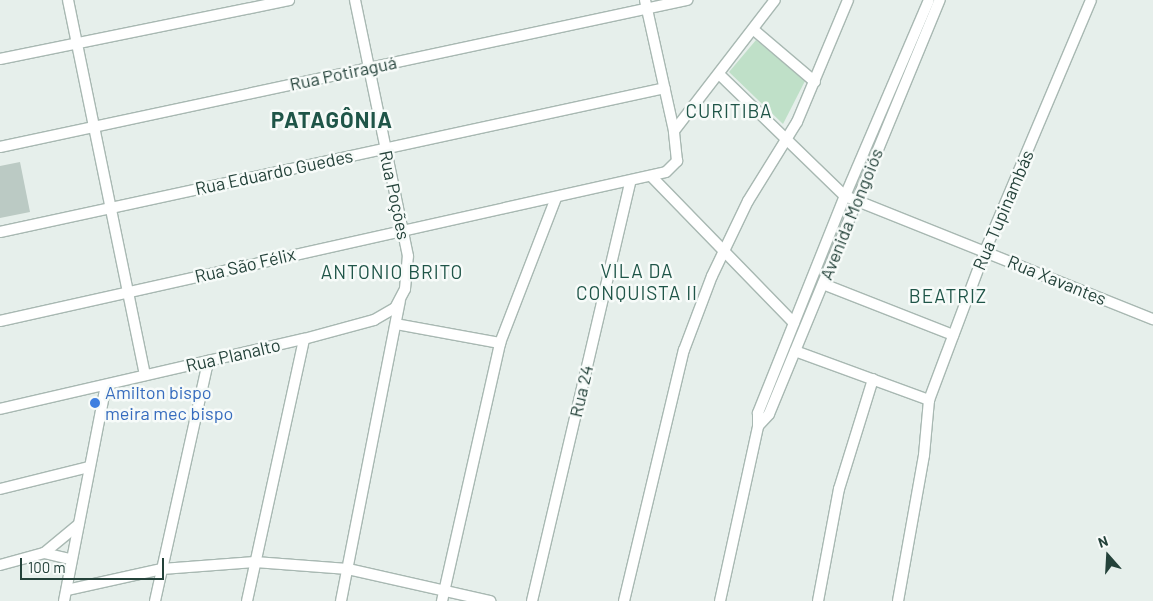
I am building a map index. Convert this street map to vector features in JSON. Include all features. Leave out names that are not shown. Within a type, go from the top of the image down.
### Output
[{"type":"street","points":[[68,0],[144,375]]},
{"type":"street","points":[[0,59],[289,0]]},
{"type":"street","name":"Rua Poções","points":[[341,601],[400,300],[408,277],[404,230],[355,0]]},
{"type":"street","name":"Rua Potiraguá","points":[[0,147],[370,68],[646,4],[686,0]]},
{"type":"street","points":[[674,131],[720,75],[775,0]]},
{"type":"street","points":[[624,601],[670,397],[684,350],[712,276],[748,201],[786,142],[815,82],[848,0]]},
{"type":"street","name":"Avenida Mongoiós","points":[[720,601],[758,426],[758,413],[845,196],[930,0]]},
{"type":"street","name":"Avenida Mongoiós","points":[[758,426],[769,414],[940,0]]},
{"type":"street","name":"Rua Tupinambás","points":[[898,601],[924,455],[929,400],[985,251],[1091,0]]},
{"type":"street","points":[[646,4],[674,131]]},
{"type":"street","points":[[754,30],[815,82]]},
{"type":"street","name":"Rua Xavantes","points":[[720,75],[786,142],[845,196],[1153,319]]},
{"type":"street","name":"Rua Eduardo Guedes","points":[[0,232],[664,88]]},
{"type":"street","name":"Rua São Félix","points":[[0,321],[404,230],[630,182],[666,172],[677,161],[674,131]]},
{"type":"street","points":[[651,176],[725,249],[794,323]]},
{"type":"street","name":"Rua 24","points":[[532,601],[630,182]]},
{"type":"street","points":[[444,596],[500,343],[556,198]]},
{"type":"street","points":[[822,284],[953,335]]},
{"type":"street","name":"Rua Planalto","points":[[0,408],[304,339],[374,320],[400,300]]},
{"type":"street","points":[[396,324],[500,343]]},
{"type":"street","points":[[247,601],[304,339]]},
{"type":"street","points":[[795,351],[929,400]]},
{"type":"street","points":[[155,601],[208,361]]},
{"type":"street","points":[[818,601],[839,490],[873,378]]},
{"type":"street","points":[[64,601],[106,385]]},
{"type":"street","points":[[0,488],[89,467]]},
{"type":"street","points":[[0,564],[44,553],[79,524]]},
{"type":"street","points":[[44,553],[71,559]]},
{"type":"street","points":[[67,590],[162,569],[256,562],[348,569],[444,596],[490,601]]},
{"type":"green space","points":[[756,40],[805,81],[783,124],[729,72]]},
{"type":"building","points":[[20,162],[30,212],[0,218],[0,166]]},
{"type":"place","name":"Amilton bispo meira mec bispo","points":[[95,403]]},
{"type":"district","name":"CURITIBA","points":[[729,111]]},
{"type":"district","name":"PATAGÔNIA","points":[[332,120]]},
{"type":"district","name":"ANTONIO BRITO","points":[[392,272]]},
{"type":"district","name":"VILA DA CONQUISTA II","points":[[637,282]]},
{"type":"district","name":"BEATRIZ","points":[[948,296]]}]
